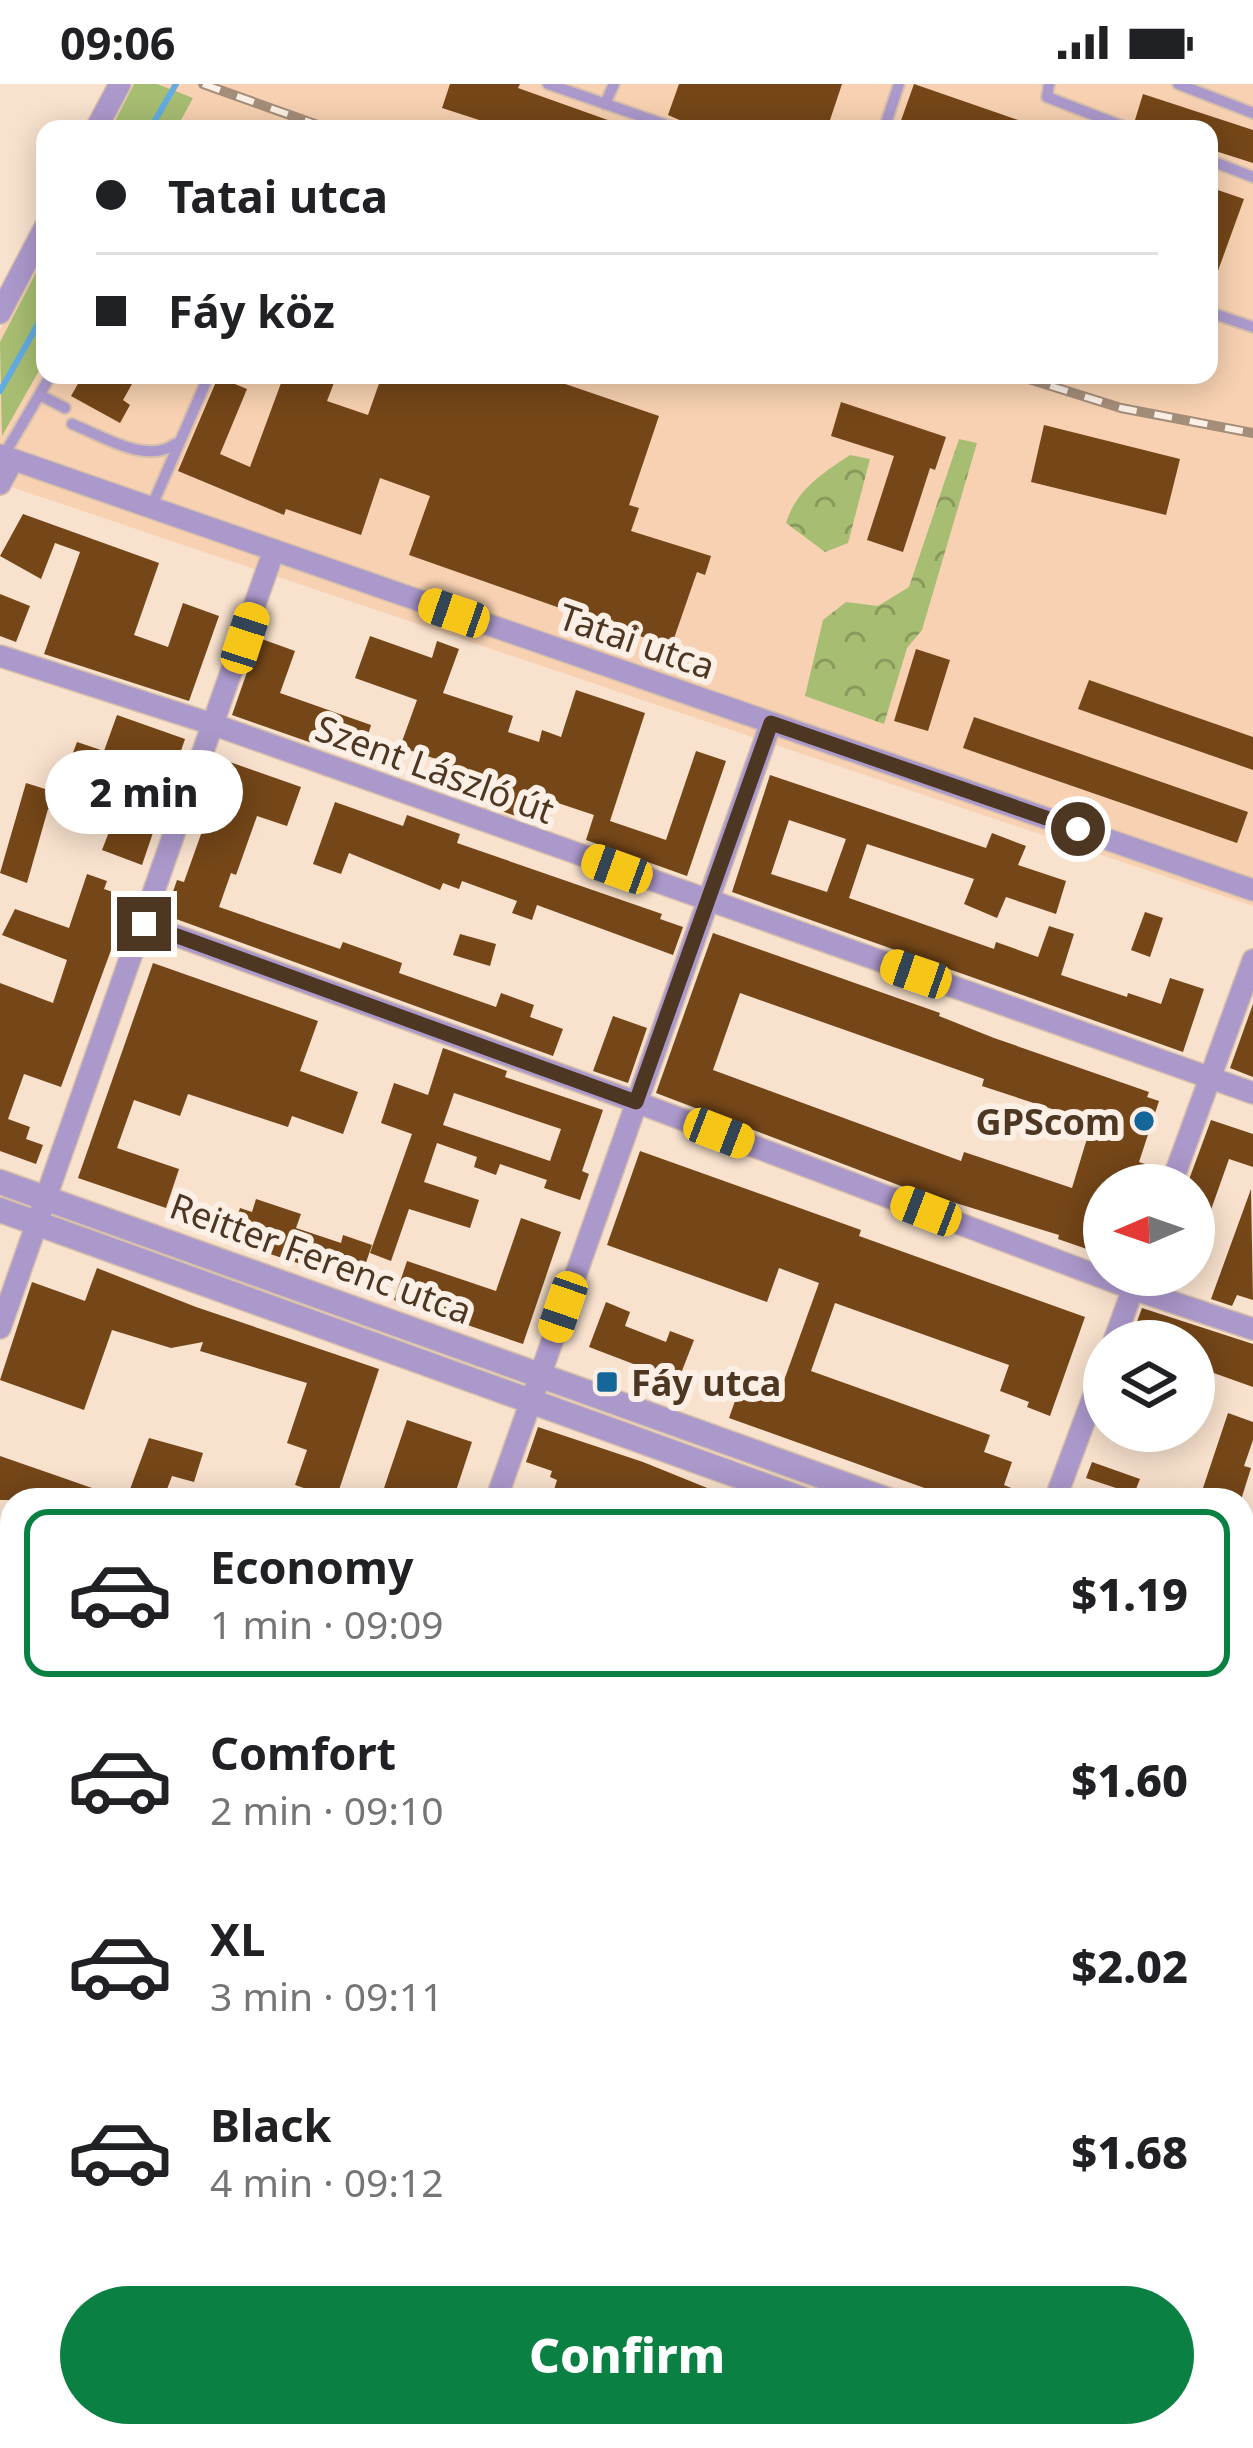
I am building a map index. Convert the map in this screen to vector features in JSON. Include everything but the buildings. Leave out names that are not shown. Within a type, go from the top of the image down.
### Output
[{"type":"street","points":[[101,120],[120,84]]},
{"type":"street","points":[[0,313],[9,276],[36,238]]},
{"type":"street","points":[[0,484],[6,457]]},
{"type":"street","name":"Tatai utca","points":[[6,457],[1253,890]]},
{"type":"street","points":[[0,1328],[274,550]]},
{"type":"street","name":"Szent László út","points":[[0,656],[215,725],[1253,1093]]},
{"type":"street","points":[[500,1488],[771,723]]},
{"type":"street","points":[[144,924],[1083,1263]]},
{"type":"street","points":[[1179,1164],[1253,960]]},
{"type":"street","name":"Reitter Ferenc utca","points":[[0,1182],[539,1375],[819,1488]]},
{"type":"street","name":"Reitter Ferenc utca","points":[[0,1210],[771,1488]]},
{"type":"street","points":[[1171,1296],[1253,1329]]},
{"type":"street","points":[[1059,1488],[1083,1425]]},
{"type":"lane","points":[[548,84],[652,120]]},
{"type":"lane","points":[[605,104],[614,84]]},
{"type":"lane","points":[[887,120],[899,84]]},
{"type":"lane","points":[[1048,84],[1047,97],[1107,120]]},
{"type":"lane","points":[[1178,84],[1253,113]]},
{"type":"lane","points":[[1218,163],[1253,177]]},
{"type":"lane","points":[[1218,315],[1253,327]]},
{"type":"lane","points":[[6,457],[46,384]]},
{"type":"lane","points":[[151,508],[205,384]]},
{"type":"lane","points":[[40,395],[65,407]]},
{"type":"lane","points":[[72,424],[153,453],[178,441]]},
{"type":"shaded area","points":[[132,84],[1253,84],[1253,906],[0,483],[0,330],[36,264],[36,384],[1218,384],[1218,120],[113,120]]},
{"type":"green space","points":[[134,84],[157,84],[193,98],[181,120],[116,120]]},
{"type":"green space","points":[[36,272],[36,376],[2,436],[0,342]]},
{"type":"green space","points":[[959,439],[977,443],[922,630],[907,648],[884,724],[805,696],[823,620],[846,602],[878,606],[909,587]]},
{"type":"green space","points":[[850,455],[870,459],[848,543],[825,552],[786,523],[804,492]]},
{"type":"waterway","points":[[155,120],[176,84]]},
{"type":"waterway","points":[[0,391],[36,328]]},
{"type":"railway","points":[[203,84],[304,120]]},
{"type":"railway","points":[[1045,384],[1121,408],[1253,433]]},
{"type":"place","name":"GPScom","points":[[1144,1121]]},
{"type":"place","name":"Fáy utca","points":[[607,1382]]},
{"type":"route","points":[[144,924],[636,1102],[771,723],[1078,829]]}]
